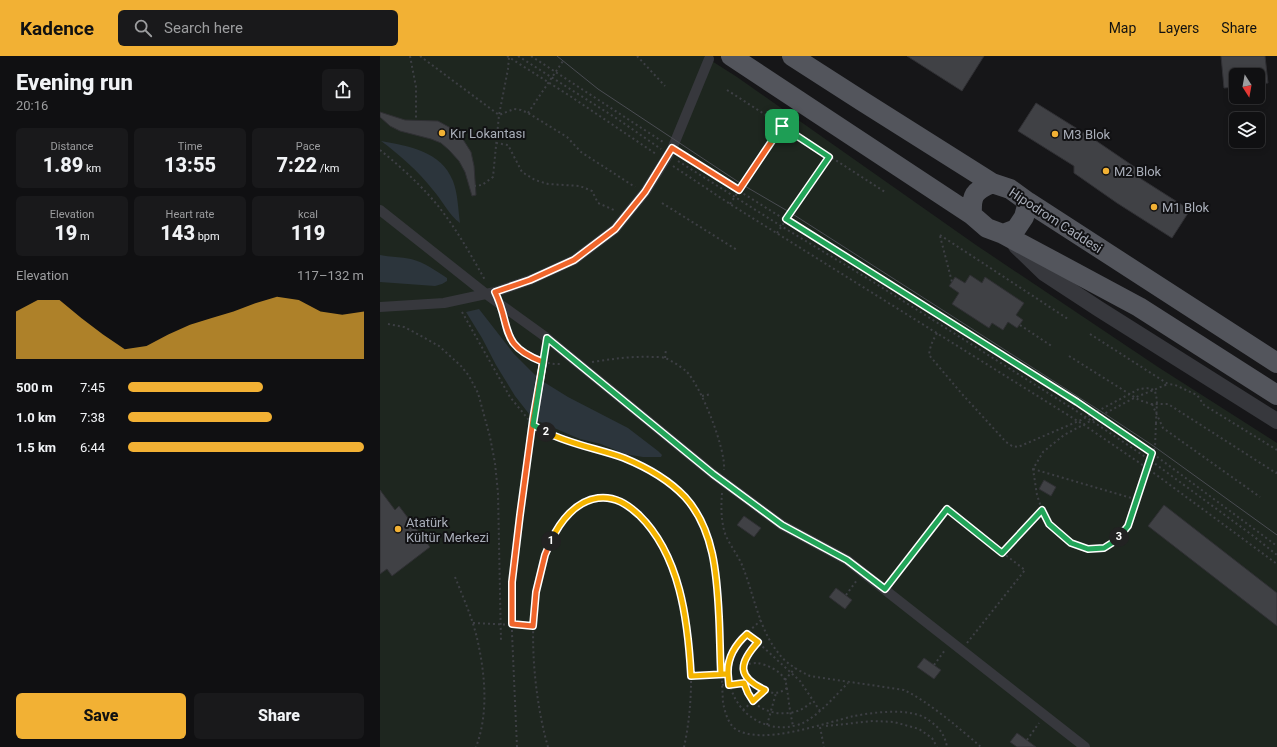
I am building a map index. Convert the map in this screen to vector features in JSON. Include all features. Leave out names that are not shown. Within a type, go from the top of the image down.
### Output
[{"type":"main road","points":[[731,56],[972,215],[987,228],[1003,234],[1139,307],[1277,395]]},
{"type":"main road","name":"Hipodrom Caddesi","points":[[792,56],[992,183],[1010,189],[1277,364]]},
{"type":"main road","points":[[972,215],[971,202],[978,189],[992,183]]},
{"type":"main road","points":[[1003,234],[1016,229],[1024,217],[1028,202]]},
{"type":"street","points":[[380,307],[444,303],[491,293],[530,280],[574,260],[615,229],[645,192],[669,154],[709,59]]},
{"type":"street","points":[[380,210],[491,293],[501,304],[547,338],[707,469],[782,525],[847,560],[1085,747]]},
{"type":"street","points":[[1003,234],[1044,273],[1106,314],[1277,421]]},
{"type":"path","points":[[410,56],[416,87],[416,120]]},
{"type":"path","points":[[420,56],[499,115]]},
{"type":"path","points":[[474,186],[482,185],[493,177],[499,115],[508,69],[508,56]]},
{"type":"path","points":[[508,56],[548,83],[669,154],[739,190],[1077,402],[1152,453],[1277,546]]},
{"type":"path","points":[[518,56],[619,120],[734,197],[870,280],[1092,421],[1150,460],[1277,555]]},
{"type":"path","points":[[531,56],[556,71],[669,154],[730,204],[1084,425],[1148,468],[1277,564]]},
{"type":"path","points":[[637,56],[665,86]]},
{"type":"path","points":[[528,113],[562,61]]},
{"type":"path","points":[[727,90],[885,192]]},
{"type":"path","points":[[499,115],[514,109],[528,113],[568,137],[581,152],[636,187]]},
{"type":"path","points":[[730,204],[782,126]]},
{"type":"path","points":[[496,143],[508,145],[522,172],[535,180],[548,184],[580,186],[592,191],[598,203],[614,210]]},
{"type":"path","points":[[380,150],[412,178],[438,206],[488,284],[491,293]]},
{"type":"path","points":[[777,234],[829,157]]},
{"type":"path","points":[[662,203],[737,250]]},
{"type":"path","points":[[952,282],[940,235],[1068,319]]},
{"type":"path","points":[[501,304],[503,319],[513,344],[530,357],[543,362],[563,364]]},
{"type":"path","points":[[462,312],[510,398],[533,425],[548,434],[623,458],[649,470],[669,482],[685,497],[699,517],[708,539],[717,577],[723,703],[726,716],[734,728],[747,736],[769,738],[794,734],[854,716],[882,712],[897,712],[914,714],[927,718],[938,727],[944,735],[947,747]]},
{"type":"path","points":[[388,324],[404,327],[439,346],[461,366],[469,376],[478,393],[490,437],[495,463],[498,493],[501,642]]},
{"type":"path","points":[[1020,325],[1054,347]]},
{"type":"path","points":[[937,333],[932,340],[929,355],[1006,442],[1012,446],[1018,447],[1081,420],[1139,388],[1150,388],[1155,391],[1157,400],[1155,447],[1128,526],[1115,541],[1104,548],[1088,549],[1071,543],[1049,524],[1036,496],[1033,469],[1043,452],[1064,435],[1134,398],[1168,384]]},
{"type":"path","points":[[1090,334],[1168,384],[1197,395],[1204,405],[1277,450]]},
{"type":"path","points":[[517,747],[512,624],[512,582],[533,419],[547,338]]},
{"type":"path","points":[[665,358],[666,349]]},
{"type":"path","points":[[591,362],[622,357],[641,356],[665,358],[686,371],[702,396],[715,428],[725,464],[724,475]]},
{"type":"path","points":[[1069,356],[1134,398],[1152,404],[1168,404],[1276,473],[1277,472]]},
{"type":"path","points":[[702,396],[711,394]]},
{"type":"path","points":[[1152,404],[1163,428],[1260,497]]},
{"type":"path","points":[[1033,469],[1138,500]]},
{"type":"path","points":[[722,487],[721,506],[724,529],[727,538],[742,565],[761,620],[772,644],[780,656],[810,676],[848,683],[904,690],[947,719],[981,747]]},
{"type":"path","points":[[548,747],[536,692],[533,626],[536,592],[545,555],[563,520],[582,504],[592,499],[602,498],[613,498],[632,508],[654,533],[663,548],[673,571],[687,625],[691,676],[691,705],[684,747]]},
{"type":"path","points":[[885,589],[947,509],[1025,570],[962,650]]},
{"type":"path","points":[[1002,553],[1042,510]]},
{"type":"path","points":[[846,595],[863,572]]},
{"type":"path","points":[[455,577],[477,638],[483,676],[484,708],[476,747]]},
{"type":"path","points":[[761,620],[739,641],[731,654],[728,668],[729,685],[735,700],[743,710],[760,723],[774,727],[802,724],[820,711],[848,683]]},
{"type":"path","points":[[472,623],[533,626]]},
{"type":"path","points":[[747,634],[758,642],[800,681],[820,711]]},
{"type":"path","points":[[758,642],[747,656],[743,670],[744,683],[753,701],[761,708],[771,712],[780,713],[801,710],[813,701]]},
{"type":"path","points":[[934,665],[952,642]]},
{"type":"path","points":[[744,665],[756,663],[765,665],[782,675],[787,688],[793,726]]},
{"type":"path","points":[[785,680],[796,668]]},
{"type":"path","points":[[691,676],[728,674]]},
{"type":"path","points":[[744,675],[750,682],[765,690],[776,693],[787,688]]},
{"type":"path","points":[[722,685],[750,682]]},
{"type":"path","points":[[743,710],[765,690]]},
{"type":"path","points":[[767,725],[776,693]]},
{"type":"path","points":[[1027,740],[1045,715]]},
{"type":"path","points":[[820,726],[873,721],[894,722],[919,729],[932,738],[937,747]]},
{"type":"path","points":[[820,726],[824,747]]},
{"type":"shaded area","points":[[380,56],[704,56],[737,77],[976,245],[1158,367],[1277,443],[1277,747],[380,747]]},
{"type":"shaded area","points":[[381,141],[413,148],[432,156],[441,163],[448,171],[455,186],[460,223],[452,216],[421,176]]},
{"type":"shaded area","points":[[380,255],[416,260],[447,278],[447,281],[435,286],[380,282]]},
{"type":"shaded area","points":[[479,309],[514,354],[539,379],[568,397],[628,428],[658,451],[662,455],[661,457],[643,457],[625,454],[601,444],[580,439],[533,419],[515,396],[466,312]]},
{"type":"pier","points":[[536,376],[543,381],[537,422],[530,415]]},
{"type":"building","points":[[907,56],[984,56],[962,91]]},
{"type":"building","points":[[1221,56],[1265,56],[1268,83],[1265,83],[1265,68],[1229,68],[1229,88],[1224,88]]},
{"type":"building","points":[[1036,103],[1139,170],[1135,175],[1190,210],[1172,238],[1117,203],[1074,173],[1074,166],[1018,131]]},
{"type":"building","points":[[380,112],[405,120],[438,121],[456,131],[471,152],[474,166],[476,195],[472,196],[465,172],[459,161],[441,143],[400,131],[390,126],[380,117]]},
{"type":"building","points":[[970,275],[982,283],[985,277],[1024,303],[1016,315],[1023,320],[1017,328],[1008,322],[1003,330],[992,323],[989,328],[952,304],[959,293],[949,286],[955,277],[965,283]]},
{"type":"building","points":[[1044,480],[1056,487],[1051,496],[1039,489]]},
{"type":"building","name":"Atatürk Kültür Merkezi","points":[[380,490],[395,510],[399,506],[430,547],[392,576],[387,569],[380,574]]},
{"type":"building","points":[[1164,505],[1277,593],[1277,626],[1148,526]]},
{"type":"building","points":[[744,516],[761,528],[754,537],[737,525]]},
{"type":"building","points":[[836,588],[852,600],[845,609],[829,597]]},
{"type":"building","points":[[924,658],[941,670],[934,679],[917,667]]},
{"type":"building","points":[[1017,733],[1036,747],[1017,747],[1010,742]]},
{"type":"tram line","points":[[557,56],[598,89],[743,185],[791,213],[1155,447],[1277,535]]},
{"type":"place","name":"Kır Lokantası","points":[[442,133]]},
{"type":"place","name":"M3 Blok","points":[[1055,134]]},
{"type":"place","name":"M2 Blok","points":[[1106,171]]},
{"type":"place","name":"M1 Blok","points":[[1154,207]]},
{"type":"place","name":"Atatürk Kültür Merkezi","points":[[398,529]]},
{"type":"route","points":[[782,126],[739,190],[672,148],[645,192],[615,229],[574,260],[530,280],[495,292],[501,304],[503,319],[513,344],[530,357],[543,362],[533,419],[512,582],[512,624],[533,626],[536,592],[545,555],[563,520],[582,504],[592,499],[613,498],[632,508],[654,533],[663,548],[673,571],[687,625],[691,676],[728,674],[729,685],[744,683],[751,700],[753,701],[765,690],[750,682],[744,675],[743,670],[747,656],[758,642],[747,634],[739,641],[731,654],[728,674],[721,674],[717,577],[714,561],[708,539],[699,517],[685,497],[669,482],[649,470],[623,458],[548,434],[533,425],[533,419],[539,379],[543,362],[547,338],[713,474],[782,525],[847,560],[885,589],[947,509],[1002,553],[1042,510],[1049,524],[1071,543],[1088,549],[1104,548],[1115,541],[1128,526],[1138,500],[1152,453],[1077,402],[786,219],[829,157],[782,126]]}]
